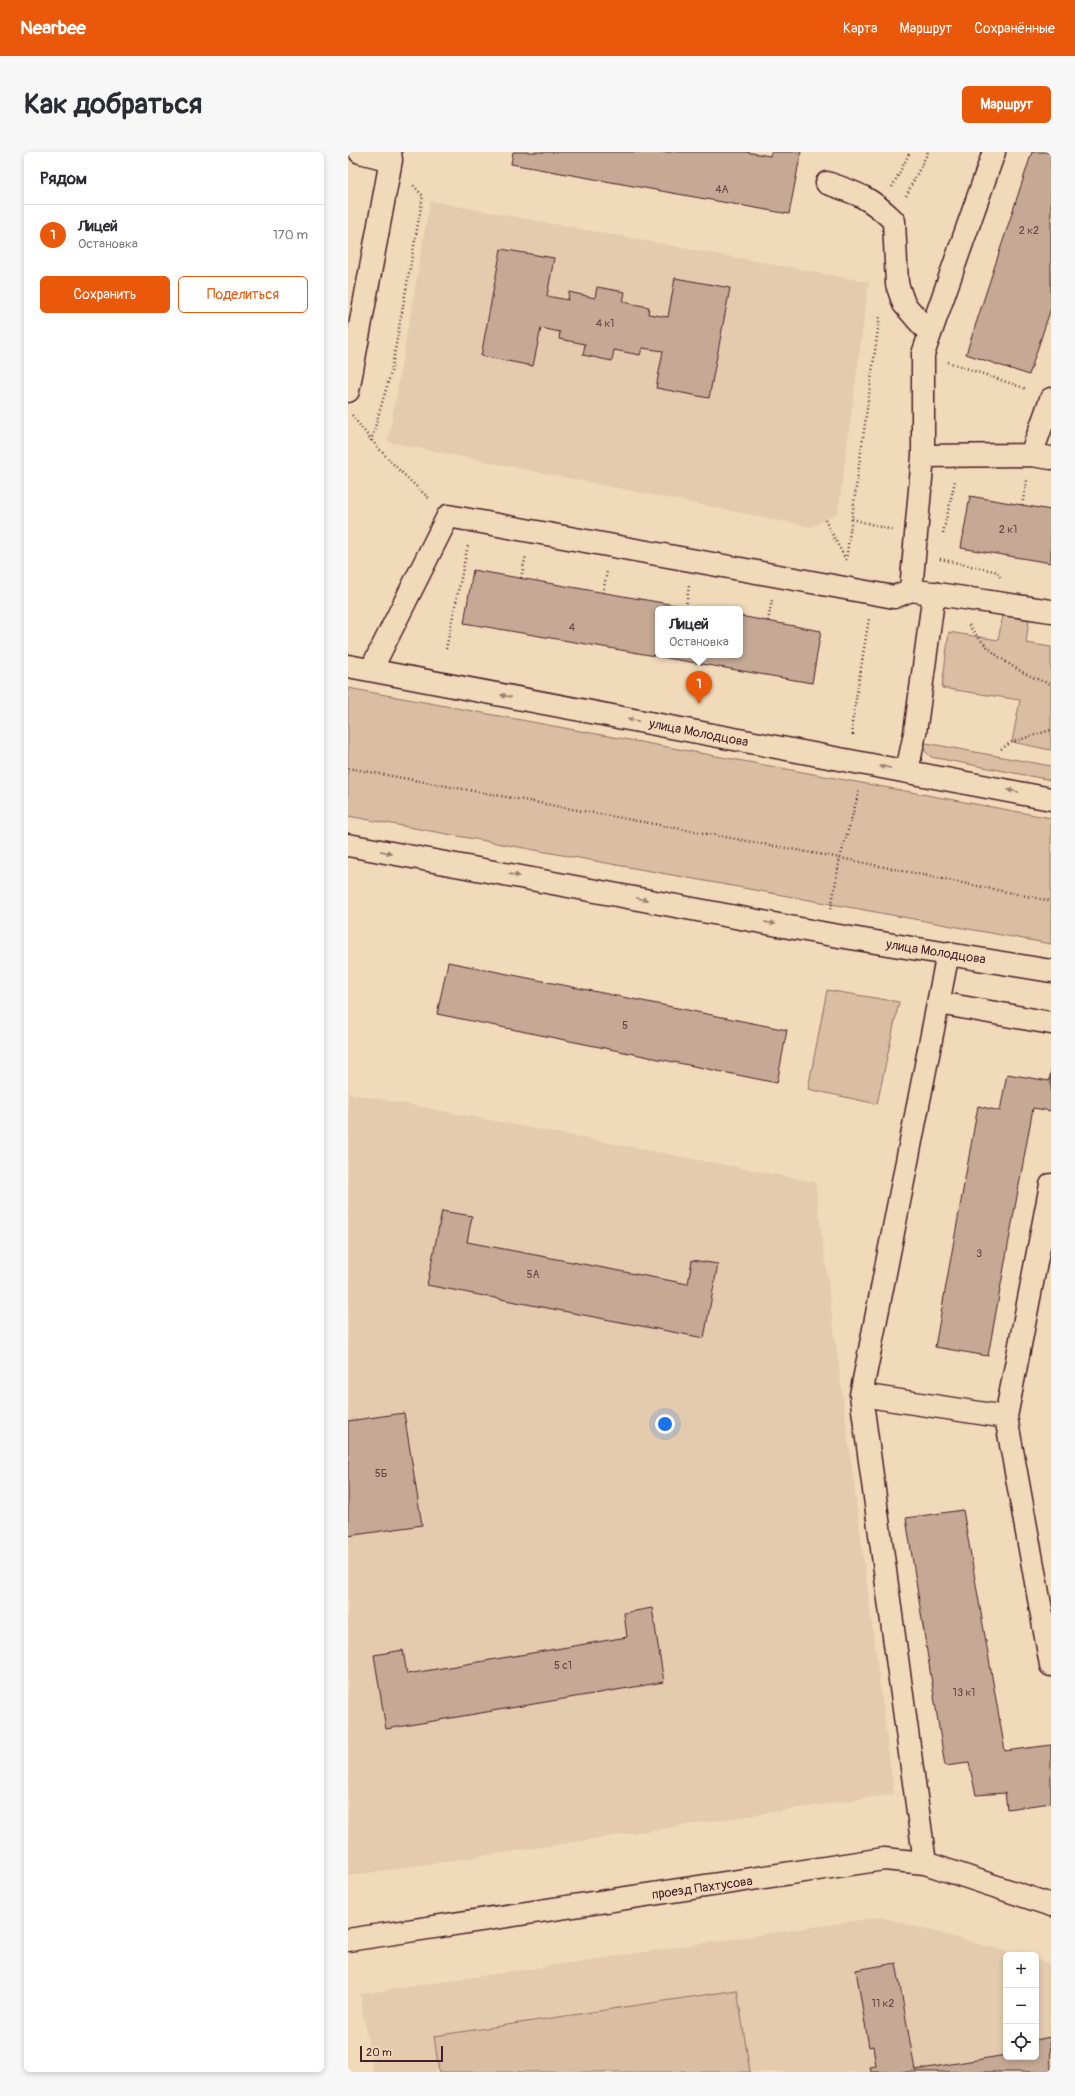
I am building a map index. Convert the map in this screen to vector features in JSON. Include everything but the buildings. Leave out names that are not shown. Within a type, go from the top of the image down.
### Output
[{"type":"street","points":[[348,391],[354,314],[390,156],[360,152]]},
{"type":"street","points":[[911,590],[923,456],[927,344],[994,152]]},
{"type":"street","points":[[827,183],[862,195],[887,214],[897,284],[904,304],[927,344]]},
{"type":"street","points":[[923,456],[1041,456],[1051,399]]},
{"type":"street","points":[[371,670],[448,516],[894,597],[911,590],[1051,611]]},
{"type":"street","points":[[907,771],[942,594]]},
{"type":"street","name":"улица Молодцова","points":[[348,666],[1051,799]]},
{"type":"street","name":"улица Молодцова","points":[[348,845],[827,934],[1051,971]]},
{"type":"street","points":[[925,1863],[861,1395],[948,953]]},
{"type":"street","points":[[939,1003],[1051,1023]]},
{"type":"street","points":[[1051,1185],[1006,1417],[1051,1665]]},
{"type":"street","points":[[861,1395],[1006,1417]]},
{"type":"street","name":"проезд Пахтусова","points":[[348,1940],[884,1860],[925,1863],[1051,1905]]},
{"type":"path","points":[[887,214],[910,152]]},
{"type":"path","points":[[887,214],[928,152]]},
{"type":"path","points":[[371,441],[391,372],[423,196],[390,156]]},
{"type":"path","points":[[843,588],[882,301],[897,284]]},
{"type":"path","points":[[927,344],[1028,390]]},
{"type":"path","points":[[348,410],[371,441],[397,469],[448,516]]},
{"type":"path","points":[[943,537],[960,456]]},
{"type":"path","points":[[852,519],[916,537]]},
{"type":"path","points":[[825,520],[846,560]]},
{"type":"path","points":[[446,649],[469,540]]},
{"type":"path","points":[[940,552],[938,559],[998,572],[1012,605]]},
{"type":"path","points":[[827,934],[840,858],[861,787],[855,761],[852,723],[873,593]]},
{"type":"path","points":[[942,594],[975,636],[998,656],[1038,680],[1051,684]]},
{"type":"path","points":[[1001,749],[1012,742],[1051,730]]},
{"type":"path","points":[[348,768],[840,858],[1051,901]]},
{"type":"shaded area","points":[[430,201],[869,282],[838,513],[811,527],[388,442]]},
{"type":"shaded area","points":[[1003,615],[1029,619],[1026,643],[1051,647],[1051,750],[1012,742],[1020,700],[942,688],[949,632],[998,640]]},
{"type":"shaded area","points":[[348,688],[1051,818],[1051,944],[348,816]]},
{"type":"shaded area","points":[[926,743],[1051,766],[1051,780],[931,757],[924,750]]},
{"type":"shaded area","points":[[827,990],[899,1002],[877,1104],[808,1089]]},
{"type":"shaded area","points":[[348,1093],[815,1182],[894,1794],[348,1876]]},
{"type":"shaded area","points":[[881,1917],[1008,1952],[1003,1952],[1003,2060],[1039,2060],[1039,1961],[1051,1964],[1051,2072],[373,2072],[360,1994]]},
{"type":"shaded area","points":[[737,1990],[750,2072],[439,2072],[434,2036]]},
{"type":"place","name":"Лицей","points":[[699,704]]}]
